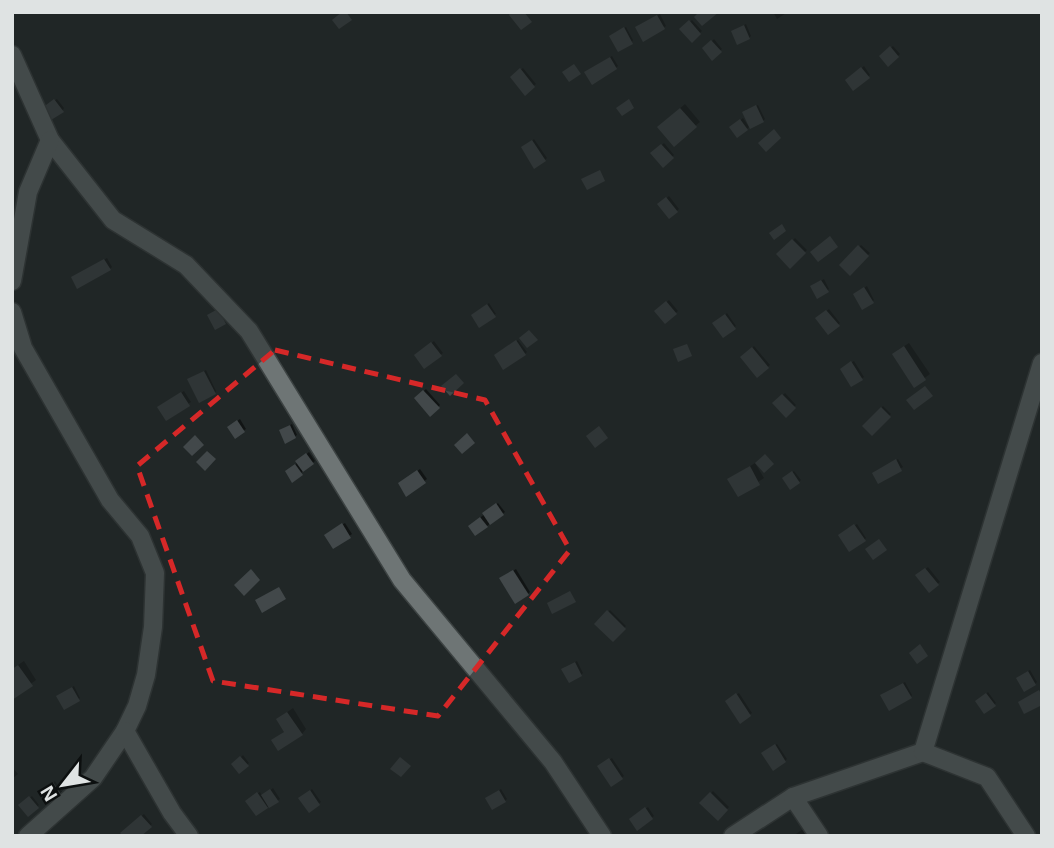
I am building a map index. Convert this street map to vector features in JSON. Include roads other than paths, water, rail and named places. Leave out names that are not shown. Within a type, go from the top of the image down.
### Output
[{"type":"street","points":[[12,55],[50,139],[113,220],[186,265],[249,331],[402,580],[553,762],[602,836]]},
{"type":"street","points":[[12,281],[28,192],[50,139]]},
{"type":"street","points":[[12,312],[23,348],[110,500],[140,536],[155,573],[153,626],[146,675],[137,706],[125,731],[93,778],[28,836]]},
{"type":"street","points":[[923,752],[1042,363]]},
{"type":"street","points":[[125,731],[172,813],[189,836]]},
{"type":"street","points":[[733,836],[793,797],[923,752],[986,778],[1026,836]]},
{"type":"street","points":[[793,797],[819,836]]}]
